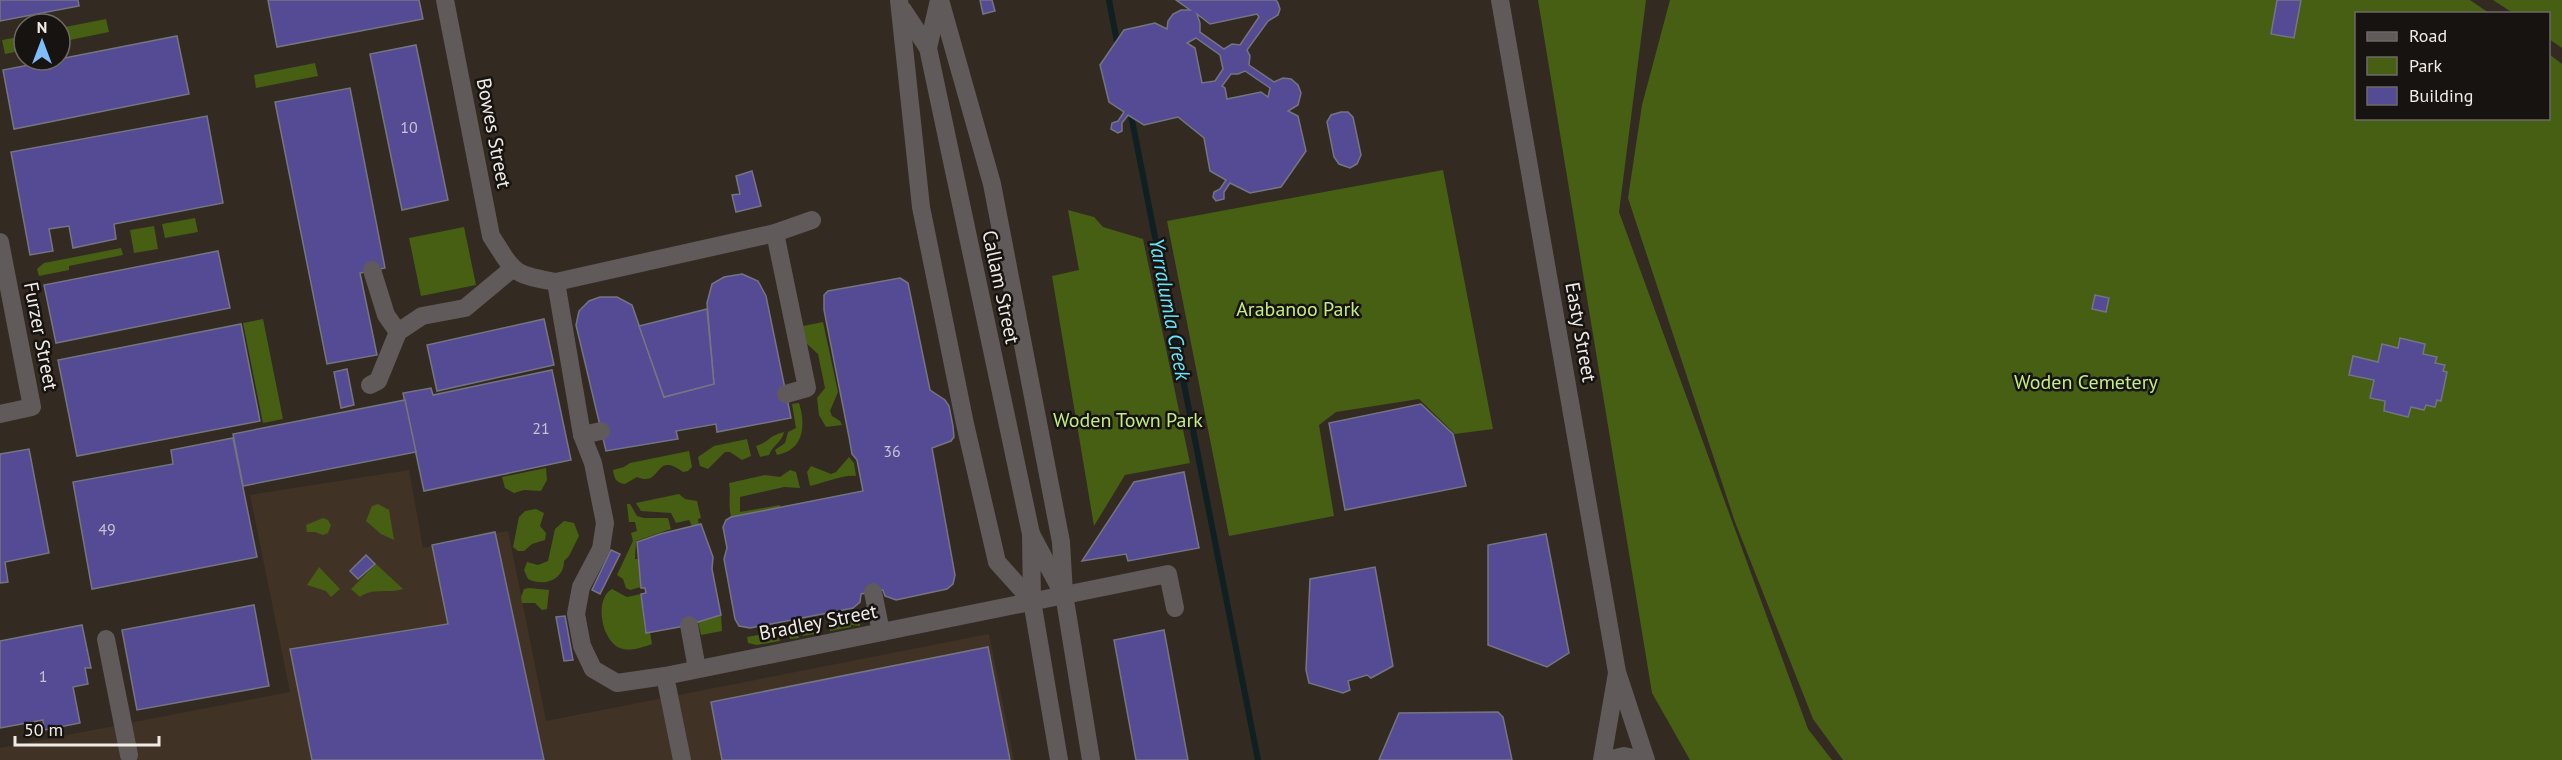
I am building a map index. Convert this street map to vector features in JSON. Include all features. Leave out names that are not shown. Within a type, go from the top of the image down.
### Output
[{"type":"street","name":"Bowes Street","points":[[445,0],[491,236],[512,269]]},
{"type":"street","points":[[928,48],[939,0]]},
{"type":"street","points":[[939,0],[992,184],[1061,542],[1064,594],[1091,760]]},
{"type":"street","name":"Easty Street","points":[[1500,0],[1617,672],[1644,760]]},
{"type":"street","points":[[899,3],[928,48]]},
{"type":"street","points":[[899,3],[921,207],[965,424],[997,562],[1032,601]]},
{"type":"street","name":"Callam Street","points":[[928,48],[1031,534]]},
{"type":"street","points":[[370,386],[378,381],[398,332],[422,316],[465,308],[512,269],[525,276],[556,282],[775,233],[812,220]]},
{"type":"street","points":[[775,233],[807,388],[786,394]]},
{"type":"street","name":"Furzer Street","points":[[0,242],[32,407],[0,414]]},
{"type":"street","points":[[372,270],[386,315],[398,332]]},
{"type":"street","points":[[556,282],[582,435],[593,463],[605,523],[602,549],[581,587],[576,614],[582,646],[593,669],[617,682],[665,676],[682,760]]},
{"type":"street","points":[[582,435],[601,431]]},
{"type":"street","points":[[1031,534],[1064,594]]},
{"type":"street","points":[[1031,534],[1032,601],[1059,760]]},
{"type":"street","name":"Bradley Street","points":[[665,676],[1168,574],[1175,608]]},
{"type":"street","points":[[873,592],[881,632]]},
{"type":"street","points":[[689,625],[697,669]]},
{"type":"street","points":[[106,639],[129,755]]},
{"type":"street","name":"Easty Street","points":[[1602,760],[1617,672]]},
{"type":"street","points":[[1608,760],[1624,756],[1644,760]]},
{"type":"shaded area","points":[[409,470],[423,548],[508,531],[546,721],[989,634],[1014,760],[0,760],[0,748],[290,692],[250,495]]},
{"type":"green space","points":[[1538,0],[1646,0],[1619,212],[1808,729],[1832,760],[1690,760],[1652,693]]},
{"type":"green space","name":"Woden Cemetery","points":[[1670,0],[2470,0],[2488,12],[2355,12],[2355,120],[2550,120],[2550,55],[2562,64],[2562,760],[1843,760],[1813,719],[1735,522],[1628,198],[1642,105]]},
{"type":"green space","points":[[2493,0],[2562,0],[2562,48],[2550,40],[2550,12],[2511,12]]},
{"type":"green space","points":[[106,19],[109,32],[72,40],[72,26]]},
{"type":"green space","points":[[12,38],[12,53],[5,54],[2,40]]},
{"type":"green space","points":[[315,63],[318,76],[256,88],[254,75]]},
{"type":"green space","name":"Arabanoo Park","points":[[1443,170],[1493,429],[1455,434],[1419,399],[1336,412],[1319,425],[1334,516],[1229,536],[1167,221]]},
{"type":"green space","name":"Woden Town Park","points":[[1068,210],[1094,217],[1103,227],[1143,239],[1190,463],[1125,475],[1094,526],[1052,276],[1079,270]]},
{"type":"green space","points":[[195,218],[198,232],[165,238],[162,224]]},
{"type":"green space","points":[[154,226],[158,249],[134,253],[130,230]]},
{"type":"green space","points":[[464,227],[476,285],[421,296],[409,238]]},
{"type":"green space","points":[[121,248],[123,255],[69,266],[69,270],[39,276],[37,269],[44,263]]},
{"type":"green space","points":[[263,319],[283,419],[263,423],[243,323]]},
{"type":"green space","points":[[823,322],[838,392],[830,411],[842,425],[826,427],[819,415],[817,398],[825,388],[818,354],[806,343],[803,326]]},
{"type":"green space","points":[[799,403],[802,420],[801,435],[793,448],[777,455],[775,450],[785,443],[788,432],[796,428],[792,404]]},
{"type":"green space","points":[[784,432],[769,455],[760,457],[756,446]]},
{"type":"green space","points":[[747,439],[751,456],[742,460],[730,452],[725,452],[708,469],[700,466],[698,457],[714,446]]},
{"type":"green space","points":[[689,451],[692,467],[688,471],[683,472],[667,465],[651,478],[637,477],[625,484],[616,480],[614,475],[613,470],[630,463]]},
{"type":"green space","points":[[849,457],[854,463],[856,476],[840,477],[810,486],[807,472],[811,466],[831,474],[836,472]]},
{"type":"green space","points":[[546,468],[547,480],[541,491],[524,490],[514,493],[505,488],[502,477]]},
{"type":"green space","points":[[790,470],[796,472],[800,488],[784,487],[740,497],[740,512],[780,505],[780,507],[731,517],[729,483],[765,475],[780,477]]},
{"type":"green space","points":[[679,494],[685,499],[697,501],[701,518],[698,519],[699,525],[692,526],[689,520],[676,523],[671,513],[641,511],[636,503]]},
{"type":"green space","points":[[378,504],[389,510],[394,540],[381,534],[366,521],[372,506]]},
{"type":"green space","points":[[627,504],[630,504],[637,516],[668,518],[671,529],[636,541],[635,559],[638,559],[641,587],[630,590],[626,588],[623,579],[617,575],[633,541],[631,533],[637,531],[635,522],[629,522]]},
{"type":"green space","points":[[536,509],[544,513],[540,526],[546,533],[545,540],[532,544],[524,551],[518,551],[513,547],[519,517],[525,511]]},
{"type":"green space","points":[[323,518],[331,525],[328,533],[323,535],[307,532],[306,525]]},
{"type":"green space","points":[[564,521],[574,523],[579,536],[564,561],[561,573],[546,582],[528,579],[524,570],[527,562],[538,565],[548,561],[555,529]]},
{"type":"green space","points":[[376,564],[403,589],[375,591],[360,597],[351,589]]},
{"type":"green space","points":[[319,567],[340,589],[331,597],[326,591],[307,585]]},
{"type":"green space","points":[[524,589],[549,590],[547,609],[542,610],[535,603],[522,603],[521,597]]},
{"type":"green space","points":[[612,589],[627,597],[641,594],[645,632],[650,632],[652,644],[623,649],[616,646],[610,639],[602,621],[602,611],[606,594]]},
{"type":"green space","points":[[721,615],[722,631],[701,635],[698,622]]},
{"type":"green space","points":[[860,616],[860,626],[851,625],[851,627],[830,631],[829,621]]},
{"type":"green space","points":[[819,623],[821,633],[803,636],[802,634],[798,635],[799,638],[790,639],[788,629]]},
{"type":"green space","points":[[778,633],[780,641],[757,645],[748,643],[747,637]]},
{"type":"building","points":[[0,0],[78,0],[79,6],[47,12],[12,12],[12,19],[0,21]]},
{"type":"building","points":[[268,0],[419,0],[423,19],[277,47]]},
{"type":"building","points":[[980,0],[992,0],[995,11],[983,14]]},
{"type":"building","points":[[1176,0],[1276,0],[1278,3],[1280,9],[1278,15],[1268,21],[1247,50],[1250,56],[1249,65],[1274,82],[1283,78],[1291,79],[1298,85],[1301,93],[1298,105],[1288,111],[1298,116],[1306,151],[1281,187],[1250,193],[1230,183],[1224,192],[1224,199],[1216,201],[1213,197],[1214,192],[1220,189],[1226,180],[1210,171],[1204,138],[1178,117],[1144,125],[1128,115],[1122,123],[1122,131],[1118,133],[1111,129],[1112,123],[1118,121],[1124,112],[1109,102],[1100,65],[1124,30],[1155,23],[1167,29],[1168,21],[1173,14],[1181,10],[1190,10]],"holes":[[[1197,14],[1210,24],[1257,14],[1259,17],[1240,45],[1232,44],[1224,49],[1200,32]],[[1196,38],[1220,55],[1223,69],[1215,81],[1202,83],[1195,48],[1187,43]],[[1245,71],[1270,88],[1268,97],[1261,92],[1227,99],[1225,88],[1222,86],[1231,74]]]},
{"type":"building","points":[[2277,0],[2301,0],[2294,38],[2271,34]]},
{"type":"building","points":[[177,36],[189,94],[14,129],[3,70],[12,68],[12,72],[72,72],[72,57]]},
{"type":"building","points":[[416,45],[448,200],[402,210],[370,54]]},
{"type":"building","points":[[350,88],[385,268],[360,273],[377,355],[327,364],[275,102]]},
{"type":"building","points":[[1348,112],[1353,117],[1361,155],[1357,164],[1350,168],[1339,164],[1334,157],[1327,122],[1331,115]]},
{"type":"building","points":[[207,116],[223,203],[114,224],[116,239],[73,248],[69,226],[49,229],[53,251],[30,255],[11,152]]},
{"type":"building","points":[[752,171],[761,206],[736,212],[732,195],[740,194],[736,176]]},
{"type":"building","points":[[218,251],[230,308],[56,343],[44,285]]},
{"type":"building","points":[[742,274],[758,281],[766,296],[791,418],[717,432],[716,424],[676,431],[678,439],[606,451],[576,325],[579,311],[589,301],[600,297],[617,297],[632,305],[664,397],[714,384],[707,303],[712,284],[724,277]]},
{"type":"building","points":[[900,278],[908,283],[930,390],[945,400],[949,406],[953,426],[954,437],[951,441],[932,448],[955,575],[953,584],[947,589],[896,600],[885,596],[883,590],[861,594],[860,602],[853,608],[750,628],[739,626],[735,619],[724,559],[727,548],[723,527],[726,520],[731,517],[863,491],[857,460],[852,454],[824,310],[824,295],[828,291]]},
{"type":"building","points":[[2095,295],[2109,298],[2106,312],[2092,309]]},
{"type":"building","points":[[707,309],[714,384],[664,397],[639,326]]},
{"type":"building","points":[[544,319],[554,365],[437,391],[427,345]]},
{"type":"building","points":[[241,324],[260,421],[77,456],[58,360]]},
{"type":"building","points":[[2400,338],[2425,344],[2423,354],[2437,357],[2435,363],[2445,365],[2443,371],[2447,372],[2441,401],[2437,400],[2435,407],[2426,405],[2424,410],[2411,407],[2408,417],[2384,411],[2385,401],[2370,398],[2374,380],[2349,375],[2353,356],[2378,362],[2382,344],[2398,348]]},
{"type":"building","points":[[347,369],[354,405],[341,408],[334,372]]},
{"type":"building","points":[[552,370],[571,460],[424,491],[403,393],[431,388],[433,395]]},
{"type":"building","points":[[405,400],[416,452],[243,486],[233,434]]},
{"type":"building","points":[[1421,404],[1453,434],[1466,486],[1345,510],[1329,423]]},
{"type":"building","points":[[233,438],[257,557],[92,589],[73,482],[173,464],[171,450]]},
{"type":"building","points":[[29,449],[49,553],[5,562],[8,582],[0,583],[0,454]]},
{"type":"building","points":[[1184,472],[1199,548],[1128,561],[1126,554],[1082,561],[1134,482]]},
{"type":"building","points":[[701,524],[713,557],[712,569],[721,615],[685,626],[646,633],[641,594],[646,593],[645,588],[641,588],[637,542]]},
{"type":"building","points":[[495,532],[544,760],[312,760],[290,649],[448,624],[432,545]]},
{"type":"building","points":[[1546,534],[1569,653],[1547,667],[1488,645],[1488,545]]},
{"type":"building","points":[[611,550],[620,554],[600,594],[592,590]]},
{"type":"building","points":[[366,555],[375,564],[358,579],[350,571]]},
{"type":"building","points":[[1375,567],[1393,666],[1371,678],[1367,675],[1348,681],[1350,690],[1343,693],[1309,683],[1306,670],[1310,579]]},
{"type":"building","points":[[254,605],[269,686],[137,710],[122,630]]},
{"type":"building","points":[[565,616],[573,660],[564,661],[556,617]]},
{"type":"building","points":[[82,625],[91,668],[85,668],[88,684],[73,687],[80,723],[44,730],[43,720],[0,728],[0,641]]},
{"type":"building","points":[[1164,630],[1188,760],[1136,760],[1114,640]]},
{"type":"building","points":[[988,647],[1010,760],[722,760],[711,702]]},
{"type":"building","points":[[1498,712],[1503,717],[1512,760],[1379,760],[1399,713]]},
{"type":"waterway","name":"Yarralumla Creek","points":[[1109,0],[1118,47]]},
{"type":"waterway","name":"Yarralumla Creek","points":[[1130,110],[1258,760]]}]
